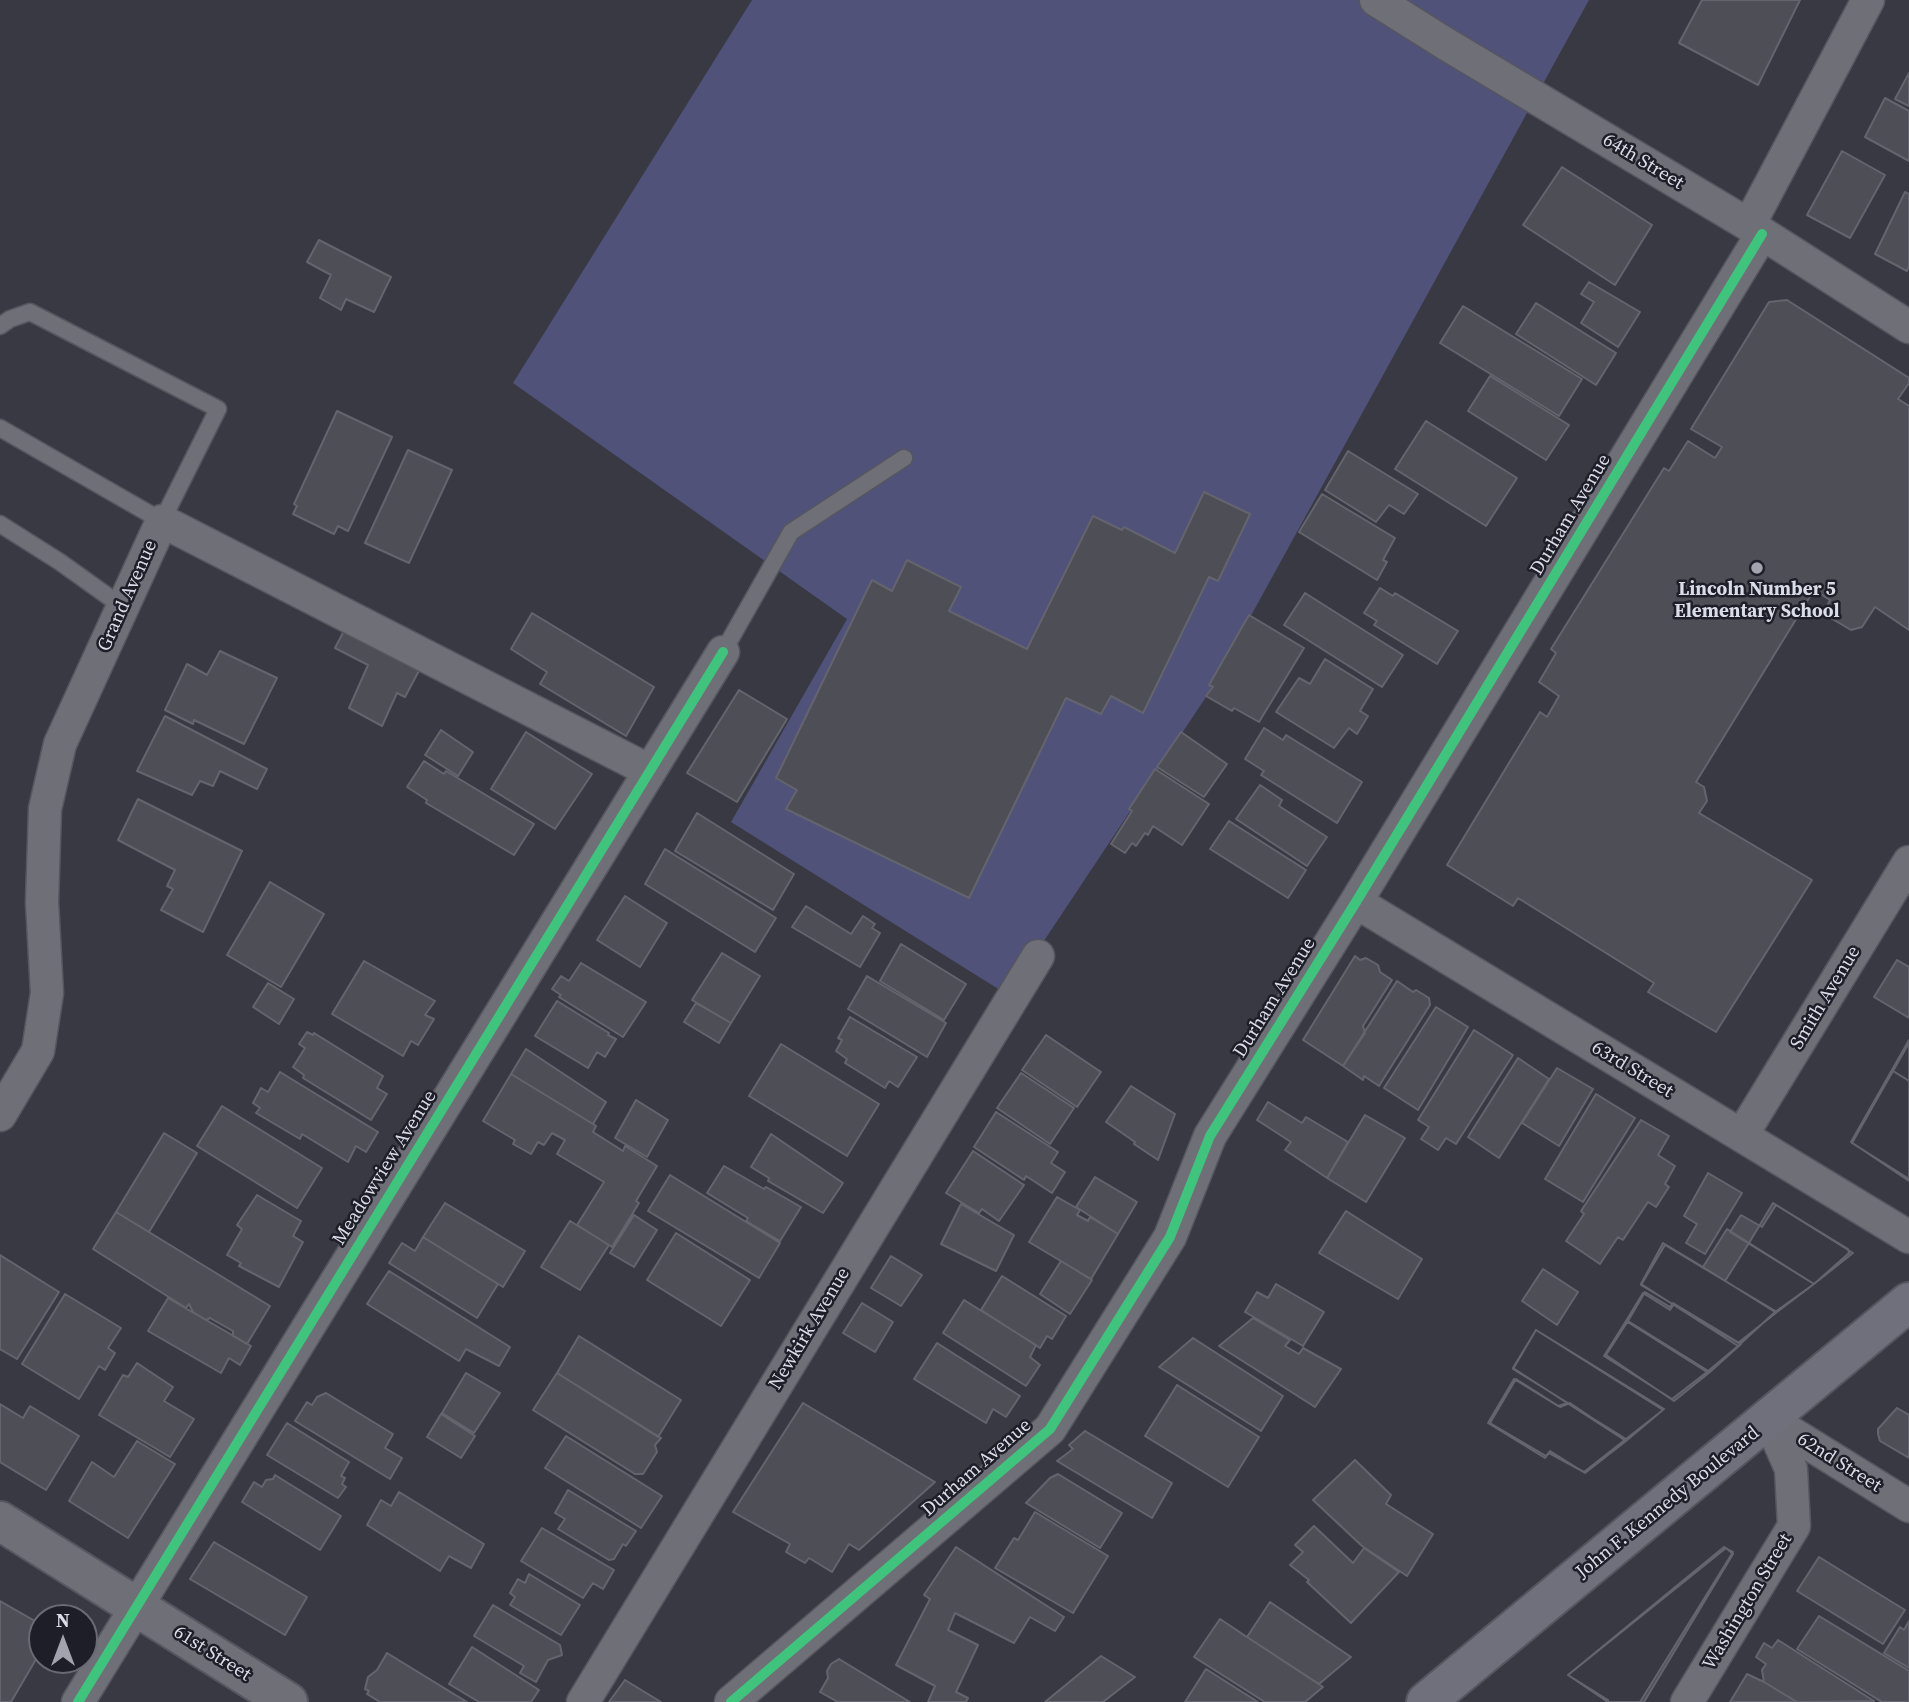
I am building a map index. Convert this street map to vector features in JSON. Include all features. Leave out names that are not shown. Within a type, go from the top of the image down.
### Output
[{"type":"main road","name":"John F. Kennedy Boulevard","points":[[1426,1702],[1909,1302]]},
{"type":"street","name":"64th Street","points":[[1376,0],[1756,230],[1909,327]]},
{"type":"street","name":"Durham Avenue","points":[[732,1702],[1050,1429],[1170,1237],[1210,1136],[1356,902],[1756,230],[1868,0]]},
{"type":"street","name":"Grand Avenue","points":[[0,1115],[38,1051],[47,993],[42,902],[45,809],[60,744],[162,521],[650,771]]},
{"type":"street","name":"Meadowview Avenue","points":[[78,1702],[723,652]]},
{"type":"street","name":"Smith Avenue","points":[[1742,1135],[1909,862]]},
{"type":"street","name":"63rd Street","points":[[1356,902],[1909,1237]]},
{"type":"street","name":"Newkirk Avenue","points":[[583,1702],[1038,957]]},
{"type":"street","name":"62nd Street","points":[[1769,1419],[1909,1506]]},
{"type":"street","name":"Washington Street","points":[[1687,1702],[1794,1526],[1791,1469],[1769,1419]]},
{"type":"street","name":"61st Street","points":[[0,1521],[288,1702]]},
{"type":"lane","points":[[0,326],[10,319],[30,312],[218,409],[162,521],[0,428]]},
{"type":"lane","points":[[723,652],[791,532],[904,458]]},
{"type":"lane","points":[[0,524],[123,607]]},
{"type":"shaded area","points":[[752,0],[1589,0],[1208,694],[1008,995],[731,822],[847,619],[513,383]]},
{"type":"building","points":[[1702,0],[1800,0],[1758,85],[1679,43]]},
{"type":"building","points":[[1909,73],[1909,106],[1895,99]]},
{"type":"building","points":[[1885,98],[1909,111],[1909,161],[1865,137]]},
{"type":"building","points":[[1842,151],[1885,175],[1850,238],[1807,215]]},
{"type":"building","points":[[1562,167],[1652,225],[1615,285],[1523,225]]},
{"type":"building","points":[[1905,192],[1909,194],[1907,271],[1875,254]]},
{"type":"building","points":[[319,240],[391,277],[374,312],[346,299],[341,310],[320,298],[331,275],[307,262]]},
{"type":"building","points":[[1589,282],[1640,312],[1618,347],[1581,323],[1594,302],[1581,294]]},
{"type":"building","name":"Lincoln Number 5 Elementary School","points":[[1787,300],[1909,378],[1909,383],[1898,399],[1909,406],[1909,630],[1875,607],[1862,627],[1851,630],[1829,617],[1826,608],[1830,600],[1814,590],[1696,782],[1704,787],[1707,801],[1699,813],[1812,880],[1716,1032],[1648,992],[1654,983],[1518,898],[1513,906],[1447,865],[1540,712],[1547,717],[1559,696],[1539,682],[1556,653],[1551,649],[1664,468],[1669,471],[1688,441],[1715,458],[1722,447],[1691,429],[1769,302]]},
{"type":"building","points":[[1536,303],[1616,353],[1596,385],[1516,334]]},
{"type":"building","points":[[1463,306],[1582,379],[1559,416],[1440,343]]},
{"type":"building","points":[[1490,376],[1569,425],[1546,460],[1468,411]]},
{"type":"building","points":[[337,411],[392,437],[348,531],[338,526],[334,534],[293,514],[297,506],[294,504]]},
{"type":"building","points":[[1426,421],[1517,478],[1486,526],[1395,469]]},
{"type":"building","points":[[408,450],[452,470],[409,563],[365,543]]},
{"type":"building","points":[[1348,451],[1418,494],[1404,514],[1389,505],[1376,522],[1325,490]]},
{"type":"building","points":[[1204,492],[1250,514],[1218,581],[1209,577],[1143,713],[1111,696],[1101,714],[1066,698],[969,898],[786,809],[797,790],[776,778],[872,580],[892,591],[907,560],[961,587],[949,611],[1027,649],[1093,516],[1122,530],[1124,527],[1175,553]]},
{"type":"building","points":[[1322,494],[1395,538],[1383,560],[1387,562],[1377,580],[1299,532]]},
{"type":"building","points":[[1380,588],[1393,596],[1395,593],[1458,631],[1437,664],[1374,625],[1377,621],[1364,613]]},
{"type":"building","points":[[1305,593],[1403,655],[1382,687],[1284,625]]},
{"type":"building","points":[[532,613],[654,687],[626,736],[540,684],[547,672],[511,649]]},
{"type":"building","points":[[1249,615],[1304,648],[1259,722],[1206,696],[1213,687],[1209,685]]},
{"type":"building","points":[[347,625],[422,665],[405,697],[397,693],[382,726],[349,708],[368,665],[335,648]]},
{"type":"building","points":[[220,651],[277,678],[244,744],[194,720],[193,724],[165,710],[187,664],[207,675]]},
{"type":"building","points":[[1325,659],[1373,689],[1360,711],[1368,716],[1357,734],[1349,728],[1334,748],[1276,712],[1299,678],[1310,684]]},
{"type":"building","points":[[739,690],[787,719],[737,802],[687,773]]},
{"type":"building","points":[[165,716],[267,769],[257,789],[220,771],[213,786],[200,781],[192,795],[137,771]]},
{"type":"building","points":[[1264,728],[1283,740],[1286,735],[1362,782],[1337,823],[1261,775],[1264,771],[1245,759]]},
{"type":"building","points":[[441,730],[473,752],[458,776],[425,755]]},
{"type":"building","points":[[526,732],[592,774],[555,829],[491,789]]},
{"type":"building","points":[[1181,732],[1227,764],[1204,797],[1157,767]]},
{"type":"building","points":[[424,761],[444,774],[446,771],[534,824],[514,855],[426,803],[427,800],[407,787]]},
{"type":"building","points":[[1155,769],[1209,804],[1182,845],[1153,826],[1148,835],[1145,833],[1136,846],[1132,843],[1125,853],[1111,844],[1132,811],[1129,809]]},
{"type":"building","points":[[1260,785],[1282,800],[1279,806],[1327,837],[1307,866],[1236,819]]},
{"type":"building","points":[[138,799],[242,851],[203,932],[161,910],[173,889],[167,886],[175,870],[118,840]]},
{"type":"building","points":[[697,813],[794,874],[773,910],[675,851]]},
{"type":"building","points":[[1229,821],[1306,870],[1288,898],[1210,849]]},
{"type":"building","points":[[665,849],[776,918],[755,952],[645,884]]},
{"type":"building","points":[[270,882],[324,914],[281,987],[227,955]]},
{"type":"building","points":[[625,896],[667,923],[640,967],[597,940]]},
{"type":"building","points":[[806,906],[851,934],[863,916],[875,924],[872,928],[880,933],[860,967],[792,927]]},
{"type":"building","points":[[901,944],[966,984],[944,1020],[880,981]]},
{"type":"building","points":[[722,953],[760,976],[731,1023],[692,1000]]},
{"type":"building","points":[[1355,956],[1360,960],[1366,958],[1378,965],[1380,972],[1392,980],[1363,1026],[1365,1033],[1343,1066],[1303,1040]]},
{"type":"building","points":[[1897,960],[1909,967],[1909,1018],[1874,997]]},
{"type":"building","points":[[364,961],[435,1001],[425,1015],[434,1019],[418,1045],[411,1041],[403,1056],[332,1014]]},
{"type":"building","points":[[581,963],[646,1002],[623,1037],[559,997],[561,995],[552,989],[561,976],[569,981]]},
{"type":"building","points":[[867,976],[946,1023],[927,1057],[848,1009]]},
{"type":"building","points":[[1397,981],[1413,992],[1416,990],[1429,998],[1430,1005],[1379,1086],[1364,1076],[1363,1080],[1343,1066]]},
{"type":"building","points":[[268,983],[294,999],[279,1024],[253,1007]]},
{"type":"building","points":[[557,1001],[616,1039],[605,1057],[597,1052],[588,1068],[535,1036]]},
{"type":"building","points":[[696,1003],[731,1023],[719,1043],[684,1022]]},
{"type":"building","points":[[1436,1007],[1468,1027],[1418,1110],[1384,1088]]},
{"type":"building","points":[[850,1017],[917,1057],[898,1087],[889,1081],[885,1088],[845,1063],[847,1059],[836,1051],[842,1040],[838,1038]]},
{"type":"building","points":[[1474,1030],[1513,1055],[1456,1144],[1446,1138],[1438,1150],[1421,1139],[1429,1127],[1418,1120]]},
{"type":"building","points":[[307,1032],[313,1035],[314,1033],[383,1076],[377,1088],[387,1094],[371,1120],[303,1078],[304,1075],[293,1067],[305,1048],[299,1044]]},
{"type":"building","points":[[1046,1035],[1101,1072],[1077,1107],[1022,1070]]},
{"type":"building","points":[[1909,1040],[1909,1181],[1851,1142]]},
{"type":"building","points":[[1909,1043],[1909,1081],[1893,1071]]},
{"type":"building","points":[[781,1044],[879,1104],[847,1156],[749,1096]]},
{"type":"building","points":[[526,1049],[606,1102],[593,1124],[511,1074]]},
{"type":"building","points":[[1518,1058],[1549,1079],[1499,1158],[1468,1137]]},
{"type":"building","points":[[1557,1068],[1593,1089],[1559,1146],[1522,1123]]},
{"type":"building","points":[[1893,1071],[1909,1081],[1909,1179],[1852,1143]]},
{"type":"building","points":[[280,1072],[378,1132],[366,1152],[356,1146],[348,1162],[302,1134],[300,1139],[256,1113],[260,1108],[253,1103],[261,1088],[268,1092]]},
{"type":"building","points":[[1021,1073],[1074,1108],[1050,1144],[997,1108]]},
{"type":"building","points":[[511,1074],[596,1126],[593,1132],[623,1151],[625,1146],[657,1166],[636,1201],[639,1203],[612,1247],[577,1225],[604,1182],[557,1154],[565,1140],[552,1133],[544,1145],[538,1142],[531,1154],[513,1144],[515,1140],[483,1121]]},
{"type":"building","points":[[1131,1086],[1175,1114],[1158,1160],[1106,1122]]},
{"type":"building","points":[[1596,1094],[1635,1118],[1583,1202],[1545,1179]]},
{"type":"building","points":[[636,1100],[668,1120],[647,1157],[615,1138]]},
{"type":"building","points":[[1268,1102],[1302,1123],[1306,1117],[1348,1142],[1327,1178],[1285,1150],[1291,1142],[1257,1120]]},
{"type":"building","points":[[222,1106],[322,1168],[297,1208],[197,1146]]},
{"type":"building","points":[[996,1112],[1058,1152],[1051,1163],[1065,1172],[1052,1193],[1026,1176],[1024,1180],[974,1147]]},
{"type":"building","points":[[1365,1115],[1405,1138],[1366,1202],[1327,1178]]},
{"type":"building","points":[[1641,1120],[1669,1136],[1658,1155],[1675,1166],[1665,1184],[1669,1187],[1656,1207],[1648,1202],[1623,1240],[1618,1237],[1600,1264],[1566,1241],[1584,1214],[1581,1211]]},
{"type":"building","points":[[164,1133],[197,1153],[149,1232],[116,1212]]},
{"type":"building","points":[[771,1134],[843,1183],[823,1213],[768,1181],[769,1178],[751,1167]]},
{"type":"building","points":[[973,1151],[1024,1185],[999,1221],[982,1209],[979,1213],[946,1193]]},
{"type":"building","points":[[724,1166],[801,1207],[780,1241],[707,1193]]},
{"type":"building","points":[[1708,1173],[1742,1193],[1705,1254],[1686,1243],[1697,1224],[1684,1216]]},
{"type":"building","points":[[670,1175],[780,1243],[759,1278],[648,1211]]},
{"type":"building","points":[[1095,1177],[1137,1202],[1118,1234],[1076,1207]]},
{"type":"building","points":[[257,1195],[301,1221],[293,1236],[303,1242],[279,1287],[239,1266],[241,1263],[227,1255],[242,1229],[237,1225]]},
{"type":"building","points":[[1057,1197],[1080,1210],[1077,1215],[1088,1221],[1090,1217],[1118,1234],[1091,1279],[1029,1242]]},
{"type":"building","points":[[445,1203],[525,1251],[503,1287],[423,1237]]},
{"type":"building","points":[[1773,1203],[1848,1249],[1849,1253],[1814,1284],[1749,1243]]},
{"type":"building","points":[[961,1204],[1014,1235],[996,1271],[941,1244]]},
{"type":"building","points":[[1776,1205],[1853,1253],[1814,1284],[1730,1232],[1741,1215],[1762,1227]]},
{"type":"building","points":[[1346,1211],[1422,1259],[1398,1299],[1319,1253]]},
{"type":"building","points":[[116,1212],[270,1306],[247,1344],[233,1336],[233,1331],[210,1318],[206,1320],[193,1312],[189,1304],[186,1308],[93,1249]]},
{"type":"building","points":[[634,1215],[657,1230],[634,1267],[610,1253]]},
{"type":"building","points":[[570,1221],[609,1245],[580,1290],[541,1267]]},
{"type":"building","points":[[1727,1229],[1814,1284],[1775,1312],[1703,1267]]},
{"type":"building","points":[[676,1233],[750,1280],[721,1326],[647,1280]]},
{"type":"building","points":[[423,1237],[498,1284],[477,1318],[389,1263],[402,1243],[415,1251]]},
{"type":"building","points":[[1663,1243],[1775,1312],[1738,1346],[1641,1284]]},
{"type":"building","points":[[1749,1243],[1814,1284],[1777,1312],[1725,1281]]},
{"type":"building","points":[[1665,1245],[1777,1312],[1738,1343],[1641,1285]]},
{"type":"building","points":[[0,1255],[59,1292],[17,1359],[0,1349]]},
{"type":"building","points":[[891,1256],[922,1275],[901,1306],[871,1288]]},
{"type":"building","points":[[1061,1261],[1092,1280],[1070,1314],[1040,1294]]},
{"type":"building","points":[[1543,1269],[1578,1292],[1557,1325],[1522,1301]]},
{"type":"building","points":[[389,1271],[510,1347],[499,1366],[466,1349],[459,1361],[367,1304]]},
{"type":"building","points":[[1002,1276],[1066,1316],[1052,1339],[1047,1336],[1040,1348],[981,1310]]},
{"type":"building","points":[[1276,1284],[1324,1312],[1303,1346],[1245,1312],[1257,1292],[1268,1298]]},
{"type":"building","points":[[1645,1292],[1670,1307],[1673,1303],[1741,1344],[1710,1372],[1628,1321]]},
{"type":"building","points":[[1643,1293],[1670,1310],[1674,1304],[1738,1346],[1707,1372],[1626,1321]]},
{"type":"building","points":[[65,1294],[121,1328],[108,1348],[115,1353],[105,1370],[99,1366],[79,1399],[22,1364]]},
{"type":"building","points":[[168,1298],[251,1346],[240,1365],[229,1358],[221,1373],[148,1331]]},
{"type":"building","points":[[964,1300],[1036,1345],[1030,1357],[1040,1365],[1026,1386],[943,1333]]},
{"type":"building","points":[[862,1303],[893,1322],[875,1352],[843,1333]]},
{"type":"building","points":[[1253,1318],[1290,1340],[1285,1346],[1299,1354],[1303,1348],[1341,1369],[1315,1407],[1219,1346]]},
{"type":"building","points":[[1626,1321],[1707,1372],[1672,1399],[1604,1356]]},
{"type":"building","points":[[1628,1321],[1710,1372],[1674,1401],[1606,1355]]},
{"type":"building","points":[[1536,1330],[1664,1409],[1626,1441],[1513,1368]]},
{"type":"building","points":[[1536,1330],[1663,1410],[1626,1439],[1513,1369]]},
{"type":"building","points":[[579,1336],[681,1400],[658,1437],[557,1373]]},
{"type":"building","points":[[1193,1338],[1283,1396],[1261,1431],[1159,1367]]},
{"type":"building","points":[[937,1343],[1020,1396],[1006,1417],[993,1409],[986,1423],[914,1379]]},
{"type":"building","points":[[137,1363],[173,1387],[164,1401],[194,1419],[170,1457],[99,1415],[123,1375],[128,1377]]},
{"type":"building","points":[[466,1373],[500,1393],[474,1433],[442,1413]]},
{"type":"building","points":[[557,1373],[661,1438],[655,1445],[657,1452],[643,1474],[635,1474],[533,1410]]},
{"type":"building","points":[[1514,1379],[1558,1406],[1568,1403],[1626,1439],[1584,1472],[1549,1453],[1545,1458],[1488,1423]]},
{"type":"building","points":[[1516,1379],[1560,1407],[1570,1403],[1626,1441],[1585,1473],[1550,1451],[1546,1456],[1490,1423]]},
{"type":"building","points":[[1177,1385],[1259,1437],[1228,1487],[1145,1436]]},
{"type":"building","points":[[326,1393],[393,1434],[385,1448],[402,1458],[390,1479],[295,1421],[307,1402],[312,1405],[317,1397]]},
{"type":"building","points":[[803,1403],[935,1482],[859,1550],[849,1544],[832,1572],[809,1558],[805,1563],[786,1552],[790,1544],[733,1512]]},
{"type":"building","points":[[0,1404],[23,1418],[30,1406],[79,1436],[46,1490],[0,1462]]},
{"type":"building","points":[[1897,1408],[1909,1415],[1909,1458],[1880,1441],[1878,1434],[1878,1429]]},
{"type":"building","points":[[441,1414],[475,1436],[461,1458],[427,1437]]},
{"type":"building","points":[[287,1423],[349,1462],[341,1476],[345,1478],[342,1484],[346,1487],[338,1498],[267,1455]]},
{"type":"building","points":[[1085,1431],[1172,1483],[1152,1518],[1057,1461],[1073,1449],[1069,1445]]},
{"type":"building","points":[[566,1436],[662,1496],[641,1528],[545,1468]]},
{"type":"building","points":[[137,1441],[175,1464],[128,1538],[69,1501],[92,1462],[114,1477]]},
{"type":"building","points":[[1355,1460],[1391,1495],[1386,1504],[1433,1534],[1407,1576],[1362,1546],[1313,1500]]},
{"type":"building","points":[[1058,1474],[1122,1513],[1100,1548],[1026,1503],[1050,1478]]},
{"type":"building","points":[[275,1475],[341,1516],[320,1550],[242,1502],[254,1482],[262,1487],[266,1480],[273,1479]]},
{"type":"building","points":[[568,1490],[636,1531],[626,1546],[623,1544],[614,1559],[609,1560],[558,1529],[565,1519],[555,1513]]},
{"type":"building","points":[[399,1492],[484,1544],[471,1568],[449,1556],[440,1571],[367,1525],[381,1500],[391,1506]]},
{"type":"building","points":[[1035,1512],[1108,1556],[1073,1613],[995,1568],[1014,1538],[1018,1540]]},
{"type":"building","points":[[1314,1526],[1353,1563],[1364,1548],[1399,1572],[1351,1623],[1307,1582],[1309,1580],[1290,1565],[1303,1552],[1295,1545]]},
{"type":"building","points":[[542,1528],[614,1570],[603,1589],[593,1583],[583,1598],[521,1561]]},
{"type":"building","points":[[214,1542],[307,1597],[285,1635],[190,1579]]},
{"type":"building","points":[[956,1547],[1064,1617],[1055,1631],[1030,1617],[1014,1643],[955,1613],[948,1630],[978,1645],[956,1692],[968,1698],[966,1702],[928,1702],[935,1686],[896,1665],[930,1599],[924,1595]]},
{"type":"building","points":[[1724,1547],[1733,1552],[1640,1702],[1608,1702],[1568,1675]]},
{"type":"building","points":[[1726,1548],[1733,1554],[1644,1702],[1607,1702],[1608,1700],[1568,1675]]},
{"type":"building","points":[[1819,1557],[1905,1610],[1883,1644],[1797,1591]]},
{"type":"building","points":[[529,1574],[580,1605],[561,1635],[510,1605],[515,1597],[510,1593],[518,1579],[525,1583]]},
{"type":"building","points":[[0,1601],[28,1617],[28,1673],[11,1702],[0,1702]]},
{"type":"building","points":[[1270,1602],[1351,1657],[1319,1684],[1247,1637]]},
{"type":"building","points":[[493,1605],[560,1645],[562,1655],[548,1660],[536,1682],[520,1673],[524,1666],[474,1636]]},
{"type":"building","points":[[1819,1616],[1909,1671],[1909,1702],[1882,1702],[1797,1649]]},
{"type":"building","points":[[1220,1619],[1323,1687],[1305,1702],[1265,1702],[1194,1657]]},
{"type":"building","points":[[1909,1621],[1909,1668],[1884,1653],[1900,1627],[1904,1630]]},
{"type":"building","points":[[1778,1640],[1874,1701],[1797,1702],[1764,1682],[1762,1670],[1766,1664],[1756,1657],[1764,1643],[1772,1648]]},
{"type":"building","points":[[472,1647],[539,1690],[531,1702],[479,1702],[449,1684]]},
{"type":"building","points":[[387,1653],[467,1702],[380,1702],[367,1694],[369,1691],[365,1689],[368,1677],[377,1670]]},
{"type":"building","points":[[1101,1656],[1135,1677],[1103,1702],[1045,1702]]},
{"type":"building","points":[[839,1659],[910,1702],[838,1702],[820,1692],[828,1678],[827,1671],[831,1664]]},
{"type":"building","points":[[1206,1669],[1258,1702],[1185,1702]]},
{"type":"building","points":[[1747,1674],[1764,1682],[1797,1702],[1730,1702]]},
{"type":"building","points":[[625,1680],[661,1702],[609,1702]]},
{"type":"cycle path","points":[[731,1702],[1050,1429],[1170,1237],[1210,1136],[1356,902],[1762,234]]},
{"type":"cycle path","points":[[78,1702],[723,652]]},
{"type":"place","name":"Lincoln Number 5 Elementary School","points":[[1757,568]]}]
